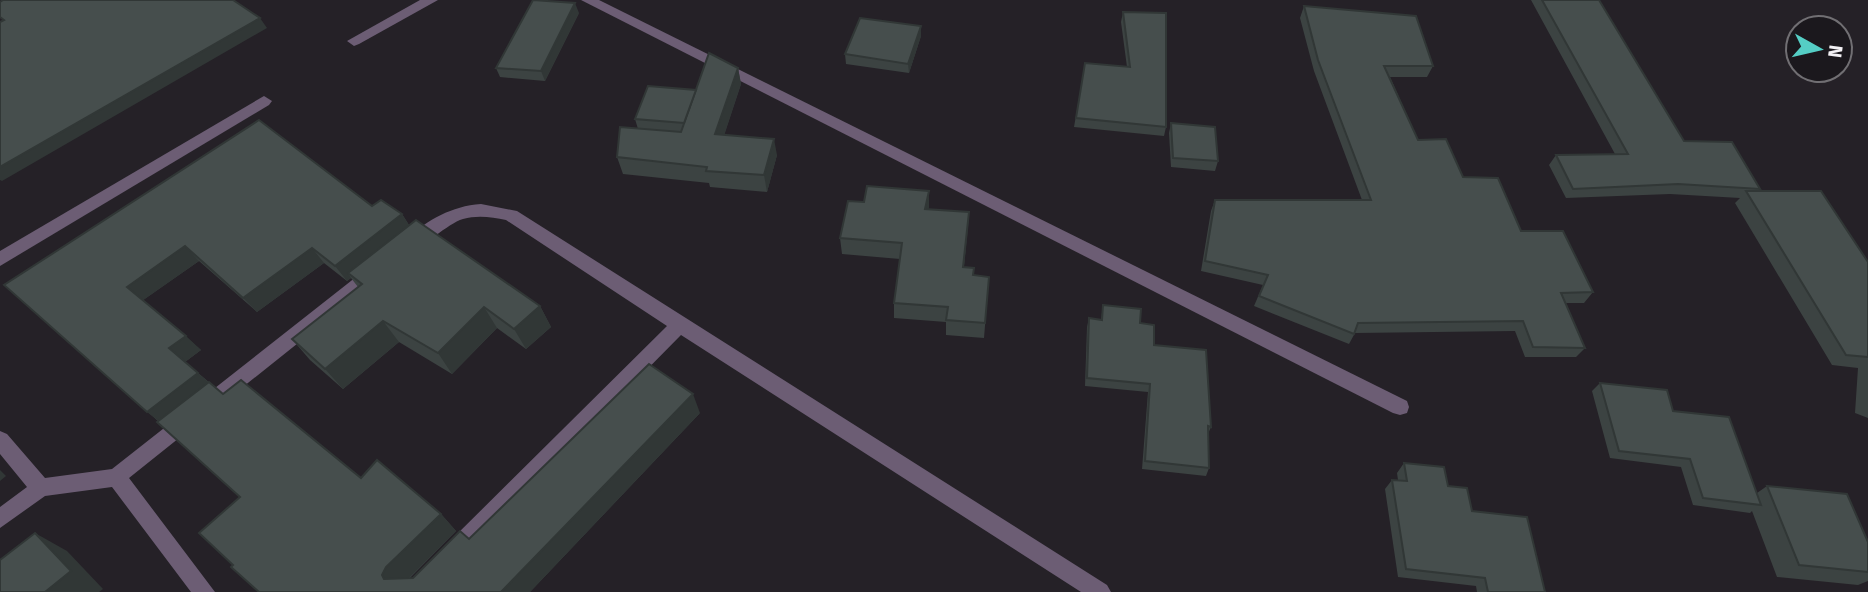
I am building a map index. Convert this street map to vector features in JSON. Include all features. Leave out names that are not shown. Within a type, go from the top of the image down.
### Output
[{"type":"street","points":[[354,41],[431,0]]},
{"type":"street","points":[[588,0],[1400,407]]},
{"type":"street","points":[[0,259],[264,101]]},
{"type":"street","points":[[0,519],[41,488],[116,477],[450,215],[468,210],[492,210],[512,215],[1100,592]]},
{"type":"street","points":[[443,562],[680,325]]},
{"type":"street","points":[[0,440],[41,488]]},
{"type":"street","points":[[116,477],[204,592]]},
{"type":"building","points":[[233,0],[260,18],[0,167],[0,22],[4,20],[0,17],[0,2]]},
{"type":"building","points":[[533,0],[575,3],[541,71],[496,68]]},
{"type":"building","points":[[1542,0],[1599,0],[1684,141],[1732,142],[1760,189],[1678,184],[1573,189],[1556,155],[1628,154]]},
{"type":"building","points":[[1304,6],[1416,16],[1433,66],[1384,66],[1418,140],[1446,139],[1463,177],[1498,178],[1521,231],[1563,231],[1593,292],[1561,293],[1585,348],[1533,347],[1523,321],[1358,323],[1354,334],[1259,296],[1268,275],[1205,261],[1215,200],[1371,200],[1318,60]]},
{"type":"building","points":[[1123,12],[1166,13],[1166,127],[1076,118],[1085,63],[1130,67]]},
{"type":"building","points":[[860,18],[921,26],[908,64],[845,54]]},
{"type":"building","points":[[709,53],[738,68],[715,134],[774,139],[764,175],[706,171],[707,167],[617,157],[620,127],[681,132]]},
{"type":"building","points":[[648,86],[696,90],[684,123],[635,119]]},
{"type":"building","points":[[259,120],[372,206],[381,200],[402,214],[335,266],[312,248],[243,298],[185,246],[127,287],[186,336],[169,348],[198,373],[147,412],[4,285]]},
{"type":"building","points":[[1171,123],[1215,127],[1218,161],[1173,158]]},
{"type":"building","points":[[867,186],[929,191],[925,209],[969,212],[963,267],[974,268],[973,275],[989,277],[985,323],[946,320],[948,307],[894,303],[902,243],[840,238],[848,201],[864,202]]},
{"type":"building","points":[[1746,191],[1821,191],[1868,262],[1868,357],[1846,355]]},
{"type":"building","points":[[416,220],[540,306],[514,329],[484,307],[438,353],[383,321],[325,369],[292,339],[362,284],[348,273]]},
{"type":"building","points":[[1103,305],[1141,309],[1140,323],[1154,325],[1154,345],[1206,350],[1211,427],[1208,426],[1209,468],[1145,461],[1150,384],[1087,378],[1089,318],[1102,320]]},
{"type":"building","points":[[649,364],[693,394],[501,592],[259,592],[199,533],[240,497],[157,422],[209,382],[223,394],[241,380],[361,478],[377,460],[441,514],[386,567],[382,575],[384,579],[413,578],[460,531],[469,539]]},
{"type":"building","points":[[1600,383],[1667,390],[1673,411],[1729,417],[1761,505],[1703,498],[1690,459],[1619,451]]},
{"type":"building","points":[[1404,463],[1444,467],[1448,486],[1467,488],[1472,511],[1527,517],[1545,592],[1488,592],[1485,578],[1406,569],[1392,480],[1407,481]]},
{"type":"building","points":[[1767,486],[1847,494],[1868,542],[1868,572],[1799,565]]},
{"type":"building","points":[[35,533],[71,571],[45,592],[0,592],[0,560]]}]
